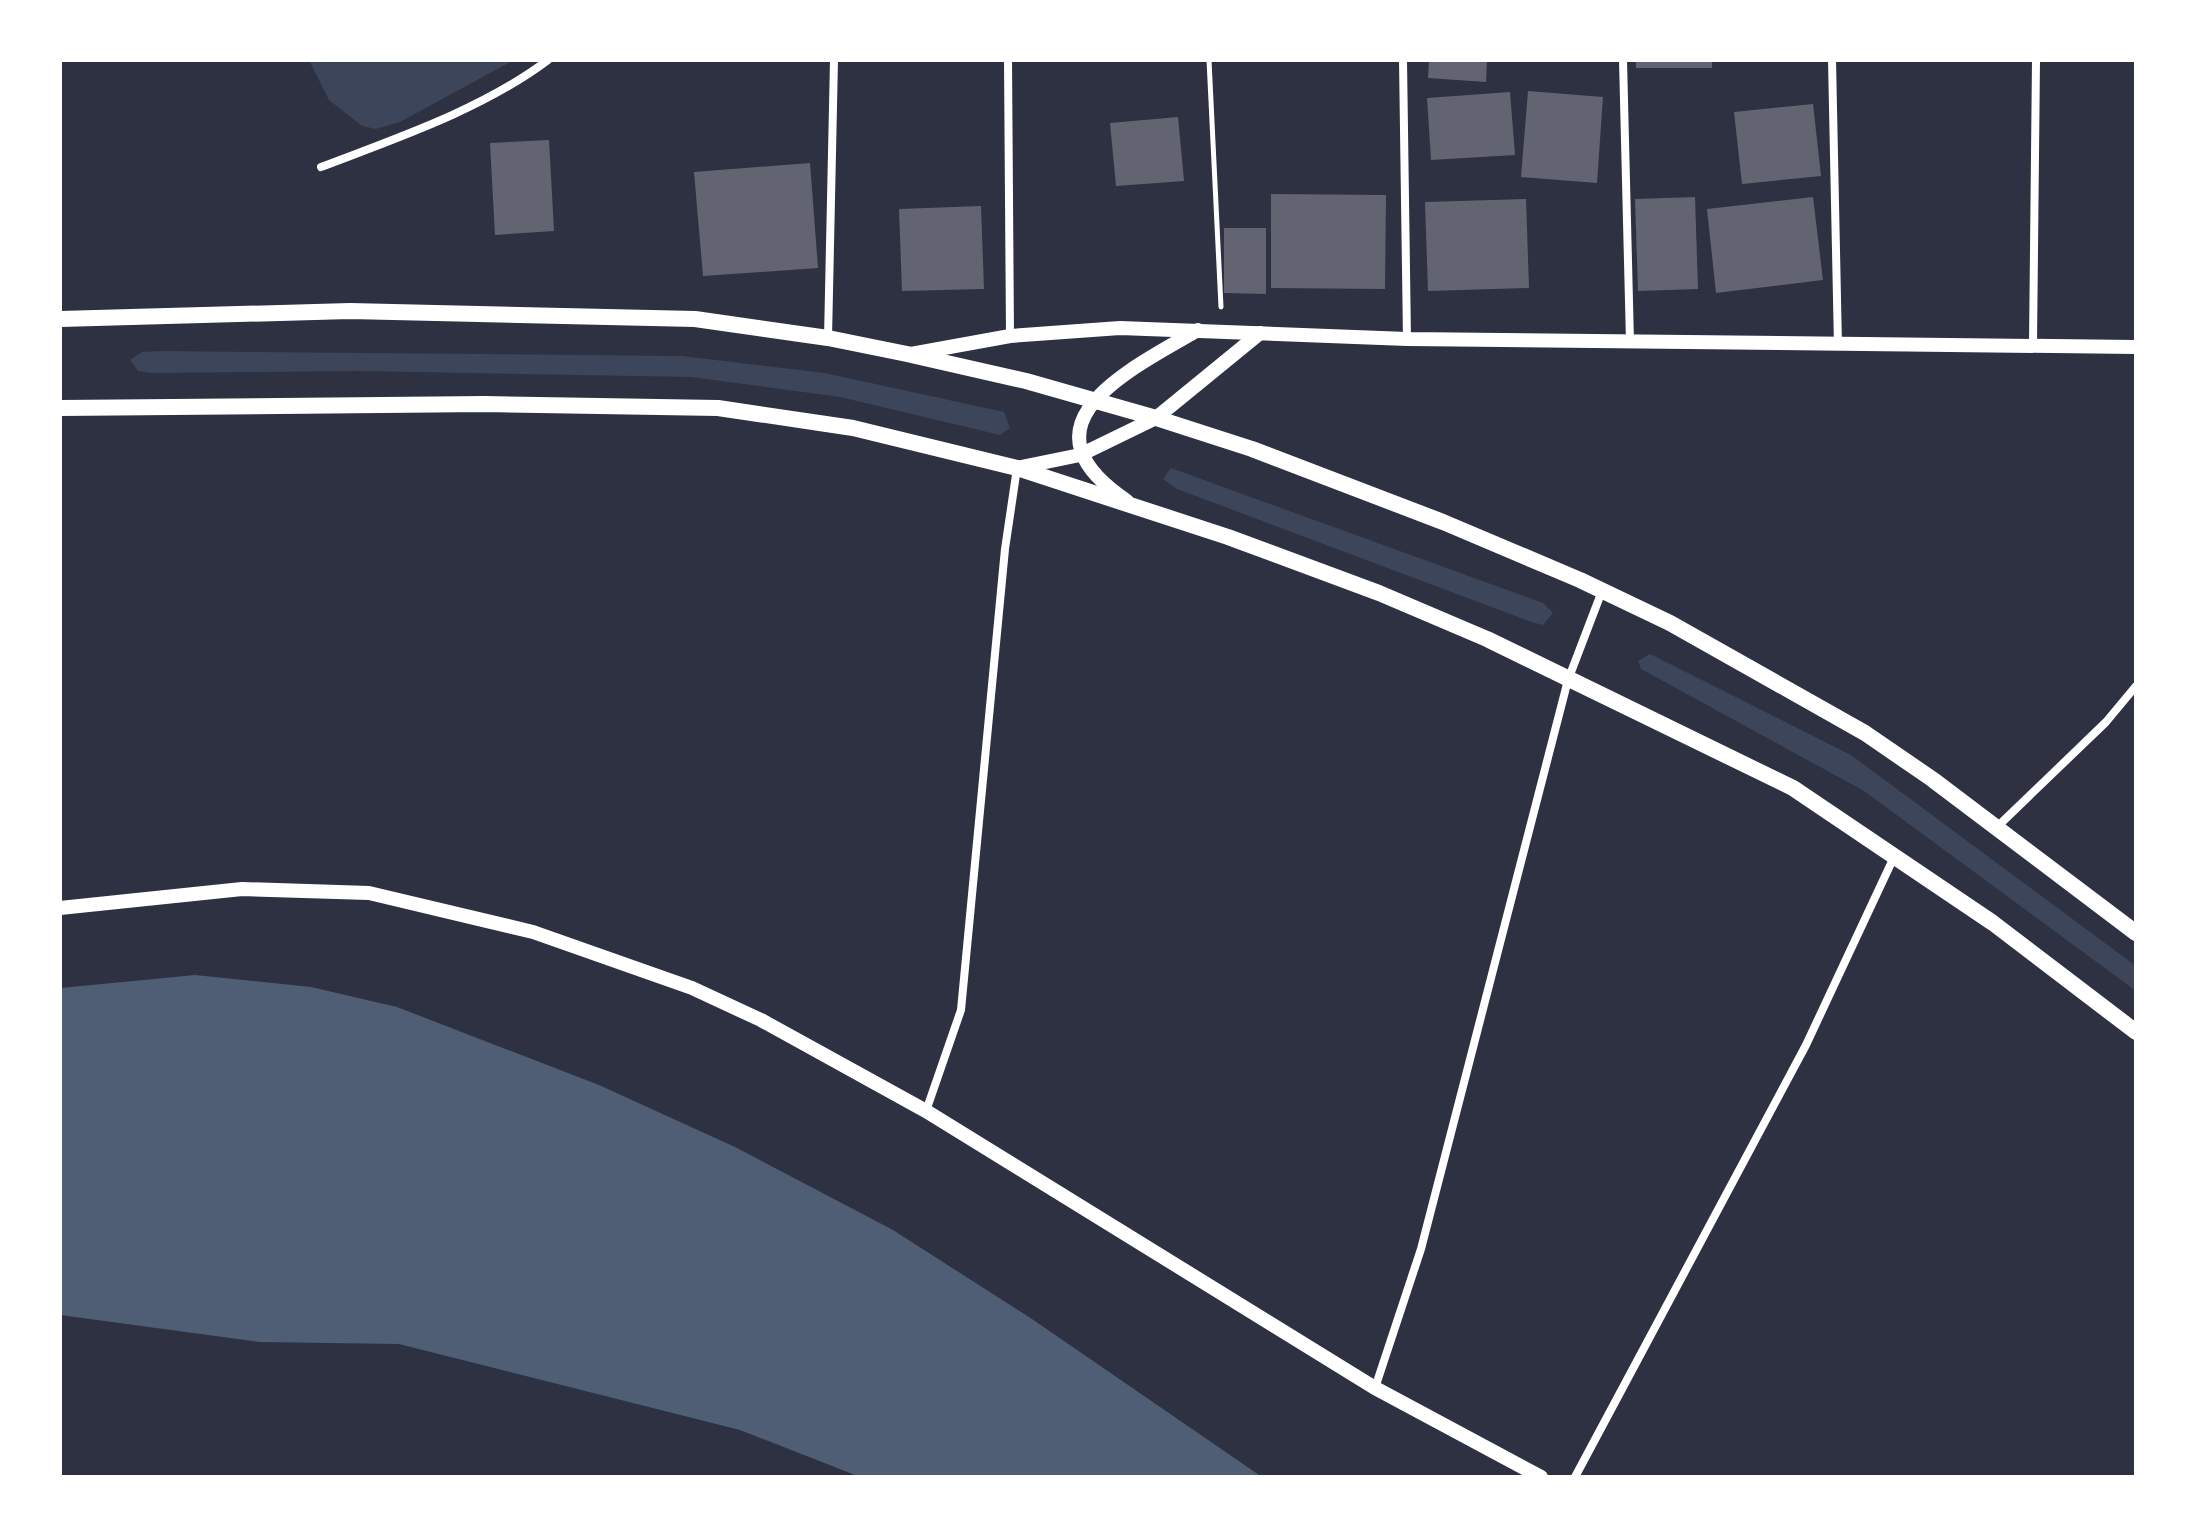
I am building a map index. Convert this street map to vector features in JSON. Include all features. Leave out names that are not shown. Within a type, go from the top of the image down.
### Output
[{"type":"main road","points":[[60,319],[350,311],[680,319],[828,338],[907,354],[1156,418],[1252,449],[1443,522],[1670,623],[1865,733],[1997,827],[2136,933]]},
{"type":"main road","points":[[60,408],[485,404],[718,408],[853,428],[1017,468],[1138,507],[1379,593],[1487,639],[1793,788],[1993,923],[2136,1032]]},
{"type":"street","points":[[321,167],[399,137],[477,101],[548,60]]},
{"type":"street","points":[[828,338],[834,60]]},
{"type":"street","points":[[1008,60],[1010,336]]},
{"type":"street","points":[[1403,60],[1407,339]]},
{"type":"street","points":[[1623,60],[1630,342]]},
{"type":"street","points":[[1832,60],[1838,346]]},
{"type":"street","points":[[2033,344],[2036,60]]},
{"type":"street","points":[[907,354],[1010,336],[1120,328],[1407,339],[2136,347]]},
{"type":"street","points":[[1138,507],[1090,472],[1080,455],[1078,434],[1083,415],[1094,400],[1149,358],[1198,330]]},
{"type":"street","points":[[926,1111],[961,1010],[1005,549],[1017,468],[1080,455],[1156,418],[1260,333]]},
{"type":"street","points":[[1375,1388],[1421,1249],[1568,680],[1602,591]]},
{"type":"street","points":[[1997,827],[2106,722],[2136,686]]},
{"type":"street","points":[[1575,1477],[1806,1045],[1894,856]]},
{"type":"street","points":[[60,908],[172,894],[301,888],[369,893],[533,932],[692,988],[761,1020],[926,1111],[1375,1388],[1541,1477]]},
{"type":"path","points":[[1209,60],[1223,331]]},
{"type":"shaded area","points":[[309,60],[514,60],[400,122],[376,129],[362,126],[329,100]]},
{"type":"shaded area","points":[[142,352],[682,356],[825,373],[1004,412],[1010,428],[1000,435],[840,397],[691,377],[360,371],[151,373],[138,371],[130,360]]},
{"type":"shaded area","points":[[1171,468],[1543,603],[1553,613],[1543,625],[1531,622],[1177,489],[1163,479]]},
{"type":"shaded area","points":[[1650,654],[1851,755],[2136,966],[2136,991],[1864,791],[1641,669],[1638,661]]},
{"type":"shaded area","points":[[195,975],[311,987],[397,1007],[599,1085],[735,1147],[893,1230],[1032,1319],[1262,1477],[860,1477],[740,1430],[399,1344],[259,1342],[60,1315],[60,988]]},
{"type":"building","points":[[1429,60],[1487,60],[1486,82],[1428,78]]},
{"type":"building","points":[[1636,60],[1712,60],[1712,68],[1636,68]]},
{"type":"building","points":[[1528,91],[1603,97],[1597,183],[1521,177]]},
{"type":"building","points":[[1510,92],[1515,155],[1431,160],[1427,98]]},
{"type":"building","points":[[1813,104],[1821,176],[1742,184],[1734,112]]},
{"type":"building","points":[[1178,117],[1184,181],[1116,186],[1110,123]]},
{"type":"building","points":[[549,140],[554,231],[495,235],[490,143]]},
{"type":"building","points":[[810,163],[818,268],[703,276],[694,172]]},
{"type":"building","points":[[1271,194],[1386,195],[1385,289],[1271,288]]},
{"type":"building","points":[[1695,197],[1698,289],[1638,291],[1635,199]]},
{"type":"building","points":[[1813,197],[1823,280],[1716,293],[1707,209]]},
{"type":"building","points":[[1526,199],[1529,288],[1428,291],[1425,202]]},
{"type":"building","points":[[981,206],[984,289],[902,291],[899,209]]},
{"type":"building","points":[[1224,228],[1266,228],[1266,294],[1224,293]]}]
